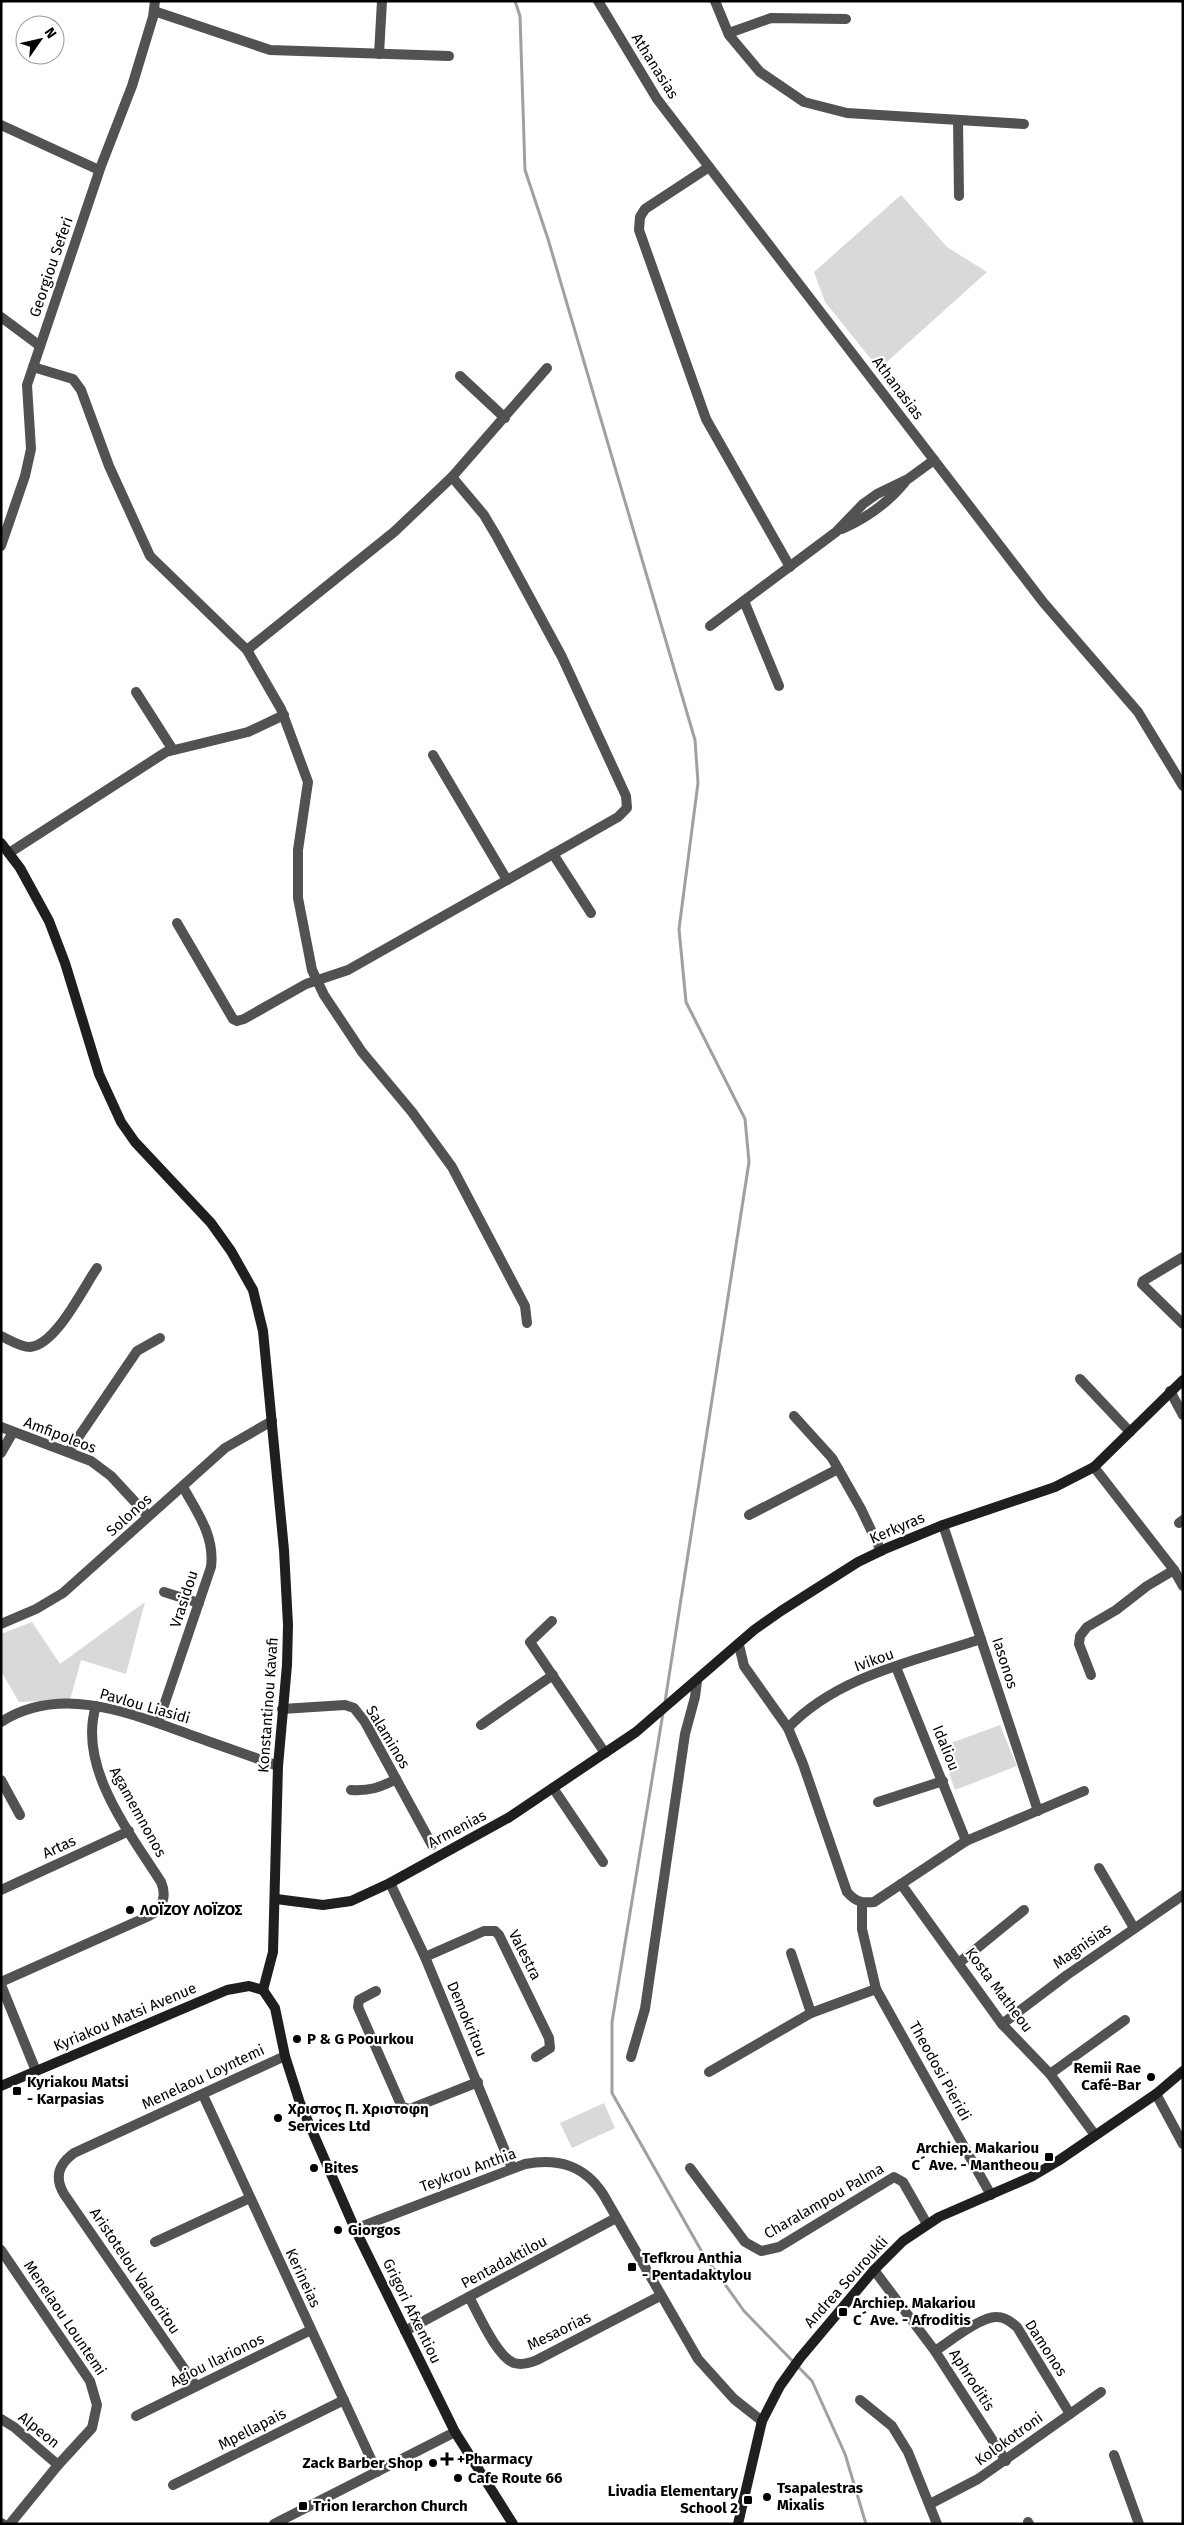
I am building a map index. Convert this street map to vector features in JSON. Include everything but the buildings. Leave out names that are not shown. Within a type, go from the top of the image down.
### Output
[{"type":"street","points":[[379,54],[382,1]]},
{"type":"street","name":"Athanasias","points":[[598,1],[657,99],[1043,602],[1138,712],[1183,786]]},
{"type":"street","points":[[715,1],[729,32],[760,72],[804,102],[847,113],[1024,124]]},
{"type":"street","points":[[154,6],[270,50],[448,56]]},
{"type":"street","name":"Georgiou Seferi","points":[[1,546],[25,476],[31,449],[27,385],[99,170],[132,86],[154,6]]},
{"type":"street","points":[[729,32],[771,18],[846,19]]},
{"type":"street","points":[[958,120],[959,196]]},
{"type":"street","points":[[1,125],[99,170]]},
{"type":"street","points":[[709,167],[645,209],[640,217],[639,230],[706,419],[790,567]]},
{"type":"street","points":[[1,317],[40,346]]},
{"type":"street","points":[[33,367],[73,380],[81,390],[109,466],[150,556],[247,650],[284,715],[308,782],[298,850],[298,898],[312,970],[324,995],[362,1052],[412,1112],[452,1167],[525,1306],[528,1323]]},
{"type":"street","points":[[247,650],[394,532],[452,477],[505,418],[546,368]]},
{"type":"street","points":[[460,376],[505,418]]},
{"type":"street","points":[[710,626],[836,532],[863,504],[877,494],[908,479],[934,460]]},
{"type":"street","points":[[177,923],[230,1014],[237,1021],[317,980],[348,970],[618,817],[627,808],[628,803],[562,657],[484,515],[452,477]]},
{"type":"street","points":[[744,601],[778,686]]},
{"type":"street","points":[[136,692],[173,750]]},
{"type":"street","points":[[9,853],[166,752],[248,732],[284,715]]},
{"type":"street","points":[[433,755],[507,880]]},
{"type":"street","name":"Konstantinou Kavafi","points":[[1,843],[36,895],[49,921],[65,963],[99,1074],[121,1122],[135,1142],[211,1223],[253,1290],[263,1331],[288,1625],[287,1665],[278,1766],[276,1899],[273,1952],[263,1990]]},
{"type":"street","points":[[553,854],[591,912]]},
{"type":"street","points":[[1183,1257],[1143,1281],[1142,1284],[1183,1324]]},
{"type":"street","points":[[1,1336],[24,1346],[36,1346],[46,1340],[56,1331],[97,1268]]},
{"type":"street","points":[[69,1451],[137,1351],[160,1338]]},
{"type":"street","points":[[1080,1380],[1130,1432]]},
{"type":"street","name":"Kerkyras","points":[[636,1732],[739,1645],[754,1630],[780,1611],[881,1550],[943,1525],[1055,1487],[1094,1468],[1183,1380]]},
{"type":"street","points":[[1170,1391],[1183,1415]]},
{"type":"street","points":[[794,1416],[832,1458],[861,1509],[881,1550]]},
{"type":"street","name":"Solonos","points":[[1,1624],[36,1609],[63,1593],[225,1448],[272,1420]]},
{"type":"street","name":"Amfipoleos","points":[[1,1427],[69,1451],[102,1468],[148,1516]]},
{"type":"street","points":[[1,1453],[13,1432]]},
{"type":"street","points":[[1094,1468],[1174,1570],[1183,1586]]},
{"type":"street","points":[[749,1515],[838,1469]]},
{"type":"street","name":"Vrasidou","points":[[158,1723],[211,1566],[212,1548],[207,1530],[183,1486]]},
{"type":"street","name":"Iasonos","points":[[943,1525],[1038,1811]]},
{"type":"street","points":[[1091,1675],[1079,1644],[1084,1630],[1126,1604],[1147,1586],[1174,1570]]},
{"type":"street","points":[[164,1592],[199,1602]]},
{"type":"street","points":[[552,1620],[530,1642],[605,1753]]},
{"type":"street","name":"Ivikou","points":[[788,1728],[800,1715],[828,1696],[858,1681],[981,1639]]},
{"type":"street","points":[[739,1645],[744,1666],[788,1728],[803,1764],[847,1892],[854,1900],[862,1903],[874,1902],[966,1841],[1084,1791]]},
{"type":"street","name":"Idaliou","points":[[896,1667],[966,1841]]},
{"type":"street","points":[[480,1725],[553,1676]]},
{"type":"street","points":[[631,2057],[645,2009],[684,1734],[695,1697],[693,1684]]},
{"type":"street","name":"Pavlou Liasidi","points":[[1,1722],[16,1714],[40,1706],[70,1703],[96,1706],[158,1723],[278,1766]]},
{"type":"street","name":"Salaminos","points":[[282,1709],[340,1704],[354,1708],[366,1722],[432,1845]]},
{"type":"street","name":"Agamemnonos","points":[[1,1983],[150,1916],[156,1912],[163,1901],[164,1888],[128,1831],[99,1774],[91,1732],[96,1706]]},
{"type":"street","name":"Armenias","points":[[276,1899],[308,1904],[337,1904],[364,1896],[508,1818],[636,1732]]},
{"type":"street","points":[[351,1790],[380,1788],[396,1779]]},
{"type":"street","points":[[1,1780],[20,1815]]},
{"type":"street","points":[[878,1802],[943,1781]]},
{"type":"street","points":[[553,1788],[604,1862]]},
{"type":"street","name":"Artas","points":[[1,1890],[128,1831]]},
{"type":"street","points":[[1099,1868],[1134,1928]]},
{"type":"street","name":"Demokritou","points":[[390,1883],[425,1957],[512,2168]]},
{"type":"street","name":"Kosta Matheou","points":[[901,1884],[960,1962],[1002,2024],[1050,2074],[1096,2135]]},
{"type":"street","name":"Magnisias","points":[[1002,2024],[1134,1928],[1183,1896]]},
{"type":"street","name":"Theodosi Pieridi","points":[[862,1903],[862,1929],[876,1989],[991,2195]]},
{"type":"street","points":[[960,1962],[1024,1910]]},
{"type":"street","name":"Valestra","points":[[425,1957],[484,1931],[495,1931],[500,1935],[551,2043],[547,2051],[536,2057]]},
{"type":"street","points":[[791,1953],[811,2012]]},
{"type":"street","points":[[1,1983],[36,2070]]},
{"type":"street","name":"Kyriakou Matsi Avenue","points":[[1,2086],[236,1987],[249,1986],[263,1990]]},
{"type":"street","points":[[708,2072],[811,2012],[876,1989]]},
{"type":"street","name":"Grigori Afxentiou","points":[[263,1990],[275,2008],[285,2056],[300,2102],[355,2229],[455,2432],[513,2524]]},
{"type":"street","points":[[376,1990],[359,2000],[358,2007],[402,2107],[410,2109],[478,2082]]},
{"type":"street","points":[[1050,2074],[1125,2020]]},
{"type":"street","name":"Menelaou Loyntemi","points":[[59,2170],[65,2160],[74,2153],[285,2056]]},
{"type":"street","name":"Andrea Souroukli","points":[[738,2524],[762,2422],[780,2386],[812,2343],[874,2270],[898,2246],[927,2224],[1031,2177],[1156,2094],[1183,2071]]},
{"type":"street","points":[[1156,2094],[1183,2144]]},
{"type":"street","name":"Kerineias","points":[[203,2095],[377,2472]]},
{"type":"street","name":"Teykrou Anthia","points":[[355,2229],[512,2168],[551,2161],[578,2169],[598,2187],[698,2359],[734,2399],[762,2422]]},
{"type":"street","name":"Charalampou Palma","points":[[690,2168],[745,2242],[757,2250],[772,2250],[794,2239],[894,2176],[903,2182],[927,2224]]},
{"type":"street","name":"Aristotelou Valaoritou","points":[[59,2170],[58,2181],[64,2194],[196,2386]]},
{"type":"street","points":[[155,2242],[250,2198]]},
{"type":"street","name":"Pentadaktilou","points":[[405,2331],[616,2218]]},
{"type":"street","name":"Menelaou Lountemi","points":[[1,2250],[94,2389],[96,2414],[92,2428],[58,2465],[10,2524]]},
{"type":"street","name":"Aphroditis","points":[[874,2270],[935,2351],[1006,2461]]},
{"type":"street","name":"Mesaorias","points":[[469,2297],[499,2350],[508,2360],[520,2364],[537,2360],[660,2296]]},
{"type":"street","name":"Damonos","points":[[935,2351],[985,2320],[996,2316],[1007,2319],[1017,2327],[1070,2414]]},
{"type":"street","name":"Agiou Ilarionos","points":[[136,2416],[311,2330]]},
{"type":"street","name":"Kolokotroni","points":[[930,2504],[963,2488],[1006,2461],[1101,2392]]},
{"type":"street","name":"Mpellapais","points":[[173,2485],[344,2400]]},
{"type":"street","points":[[860,2400],[892,2426],[908,2452],[937,2524]]},
{"type":"street","name":"Alpeon","points":[[1,2419],[14,2427],[58,2465]]},
{"type":"street","points":[[274,2524],[455,2432]]},
{"type":"street","points":[[1114,2455],[1139,2524]]},
{"type":"shaded area","points":[[901,195],[947,247],[987,272],[879,369],[825,302],[814,272]]},
{"type":"shaded area","points":[[145,1602],[126,1674],[81,1660],[70,1700],[19,1702],[1,1671],[1,1634],[32,1622],[60,1664]]},
{"type":"shaded area","points":[[1000,1725],[1017,1766],[955,1790],[940,1747]]},
{"type":"shaded area","points":[[604,2103],[615,2128],[572,2148],[560,2123]]},
{"type":"waterway","points":[[515,1],[520,16],[525,170],[548,239],[695,740],[698,783],[679,929],[686,1002],[745,1119],[749,1162],[665,1702]]},
{"type":"waterway","points":[[663,1713],[612,2022],[612,2093],[702,2252],[744,2311],[812,2381],[845,2454],[866,2524]]},
{"type":"place","name":"ΛΟΪΖΟΥ ΛΟΪΖΟΣ","points":[[130,1910]]},
{"type":"place","name":"P & G Poourkou","points":[[297,2039]]},
{"type":"place","name":"Remii Rae Café-Bar","points":[[1151,2077]]},
{"type":"place","name":"Kyriakou Matsi - Karpasias","points":[[17,2091]]},
{"type":"place","name":"Χριστος Π. Χριστοφη Services Ltd","points":[[278,2118]]},
{"type":"place","name":"Archiep. Makariou C´ Ave. - Mantheou","points":[[1049,2157]]},
{"type":"place","name":"Bites","points":[[314,2168]]},
{"type":"place","name":"Giorgos","points":[[338,2230]]},
{"type":"place","name":"Tefkrou Anthia - Pentadaktylou","points":[[632,2267]]},
{"type":"place","name":"Archiep. Makariou C´ Ave. - Afroditis","points":[[843,2312]]},
{"type":"place","name":"+Pharmacy","points":[[447,2459]]},
{"type":"place","name":"Zack Barber Shop","points":[[433,2463]]},
{"type":"place","name":"Cafe Route 66","points":[[458,2478]]},
{"type":"place","name":"Tsapalestras Mixalis","points":[[767,2497]]},
{"type":"place","name":"Livadia Elementary School 2","points":[[748,2500]]},
{"type":"place","name":"Trion Ierarchon Church","points":[[303,2506]]}]
